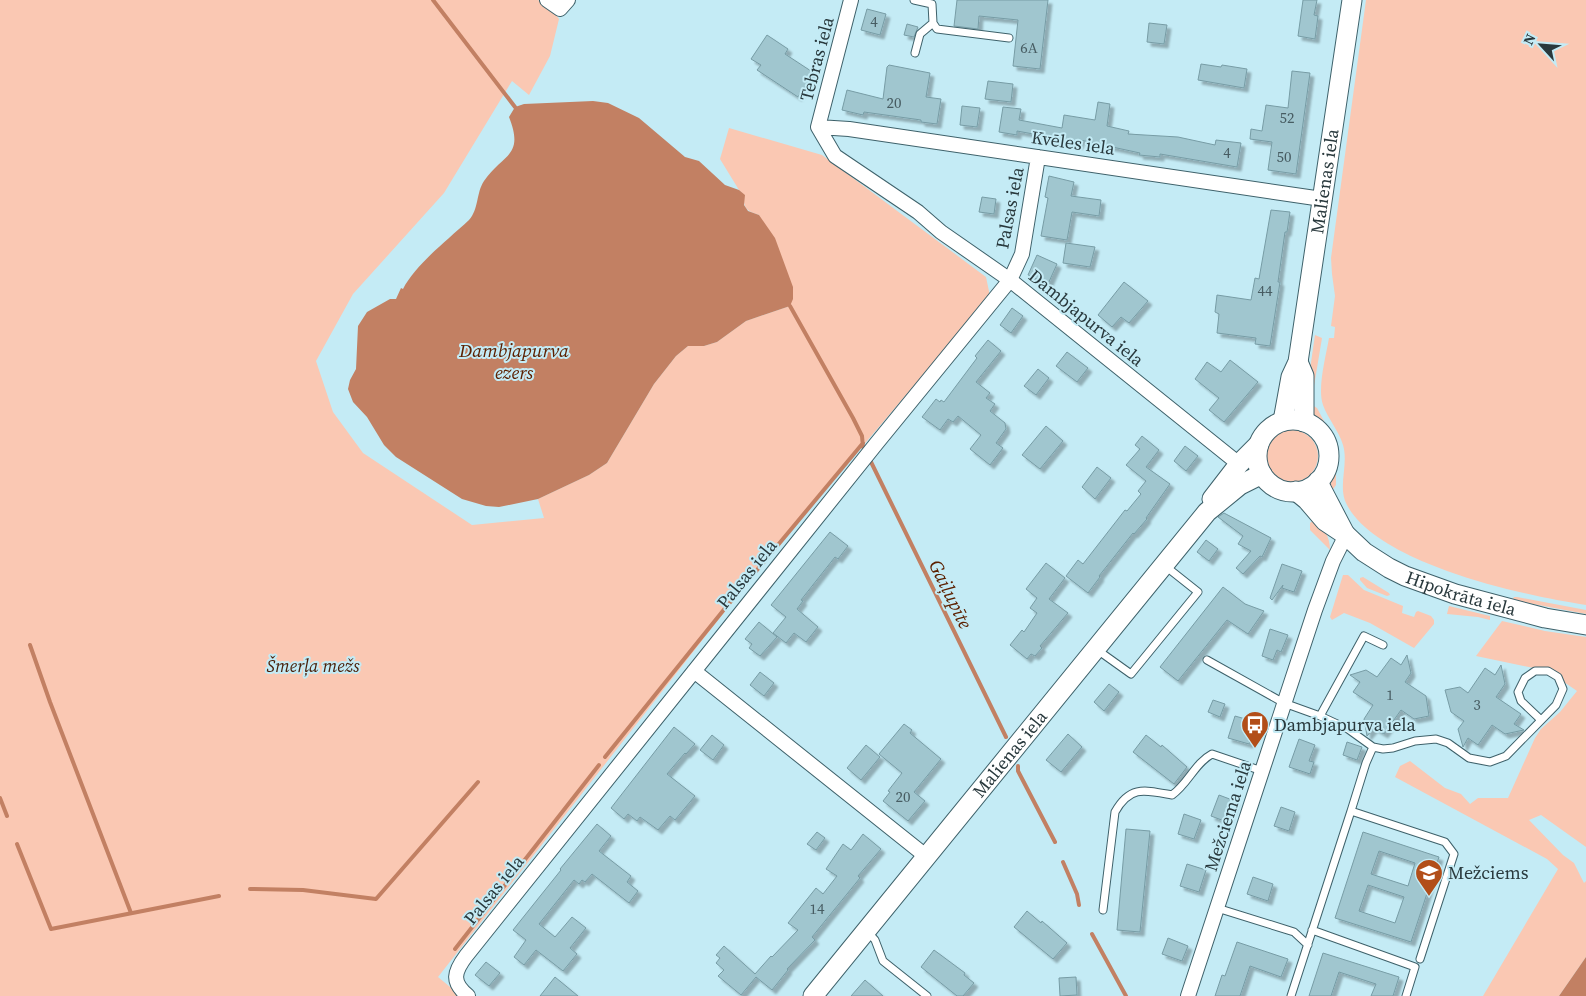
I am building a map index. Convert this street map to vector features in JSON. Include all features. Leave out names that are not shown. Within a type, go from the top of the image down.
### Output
[{"type":"street","points":[[547,0],[564,4]]},
{"type":"street","name":"Tebras iela","points":[[818,127],[851,0]]},
{"type":"street","name":"Malienas iela","points":[[1283,421],[1291,377],[1298,362],[1352,0]]},
{"type":"street","name":"Kvēles iela","points":[[818,127],[849,129],[1322,199]]},
{"type":"street","name":"Dambjapurva iela","points":[[818,127],[835,156],[918,212],[941,232],[1010,280],[1239,464]]},
{"type":"street","name":"Palsas iela","points":[[468,996],[458,986],[455,979],[458,967],[876,444],[1010,280],[1022,254],[1038,156]]},
{"type":"street","name":"Malienas iela","points":[[1298,362],[1304,376],[1304,422]]},
{"type":"street","points":[[1283,421],[1304,422],[1317,430],[1326,443],[1327,467],[1318,480],[1308,488],[1296,491],[1278,488],[1266,480],[1262,474],[1257,454],[1259,444],[1268,430],[1283,421]]},
{"type":"street","name":"Malienas iela","points":[[1207,512],[1212,498],[1239,464],[1259,444]]},
{"type":"street","name":"Malienas iela","points":[[813,996],[1207,512],[1240,485],[1262,474]]},
{"type":"street","name":"Hipokrāta iela","points":[[1318,480],[1346,535]]},
{"type":"street","name":"Hipokrāta iela","points":[[1296,491],[1307,500],[1325,521],[1346,535],[1364,552],[1389,568],[1455,594],[1546,618],[1586,625]]},
{"type":"street","name":"Mežciema iela","points":[[1188,996],[1324,585],[1346,535]]},
{"type":"street","points":[[694,671],[926,857]]},
{"type":"lane","points":[[914,0],[932,4],[934,23],[937,30],[1009,38]]},
{"type":"lane","points":[[915,53],[920,34],[934,23]]},
{"type":"lane","points":[[1096,649],[1131,674],[1198,592],[1163,564]]},
{"type":"lane","points":[[1320,716],[1364,636],[1383,645]]},
{"type":"lane","points":[[1207,660],[1284,703],[1320,716],[1348,730],[1373,747],[1383,749],[1415,741],[1436,740],[1448,743],[1469,758],[1490,762],[1506,756],[1556,705],[1563,689],[1558,678],[1548,671],[1535,671],[1525,678],[1518,692],[1521,702],[1541,720]]},
{"type":"lane","points":[[1291,996],[1366,763],[1373,747]]},
{"type":"lane","points":[[1103,910],[1115,812],[1120,802],[1132,792],[1148,790],[1172,795],[1179,790],[1204,758],[1212,754],[1262,771]]},
{"type":"lane","points":[[1351,811],[1445,842],[1454,854],[1420,958]]},
{"type":"lane","points":[[1217,908],[1294,932],[1308,945]]},
{"type":"lane","points":[[867,930],[875,940],[884,961],[927,996]]},
{"type":"lane","points":[[1312,930],[1415,967],[1406,996]]},
{"type":"green space","name":"Šmerļa mežs","points":[[0,0],[538,0],[550,7],[559,19],[550,56],[529,95],[512,81],[444,193],[353,294],[316,361],[333,412],[363,453],[472,525],[544,518],[538,499],[589,475],[607,463],[654,384],[676,356],[688,346],[704,346],[717,342],[746,321],[790,306],[759,215],[746,208],[744,195],[720,159],[729,128],[822,155],[986,277],[990,296],[755,573],[438,977],[461,996],[0,996]]},
{"type":"green space","points":[[1366,0],[1586,0],[1586,605],[1559,601],[1492,585],[1455,574],[1420,560],[1389,544],[1364,526],[1347,505],[1344,498],[1345,460],[1343,445],[1323,405],[1321,390],[1329,338],[1334,338],[1335,327],[1331,326],[1335,296],[1331,258]]},
{"type":"green space","points":[[1315,335],[1322,338],[1313,392],[1308,383]]},
{"type":"green space","points":[[1312,405],[1317,408],[1333,438],[1336,451],[1336,485],[1331,492],[1327,482],[1333,462],[1333,447],[1325,430],[1312,416]]},
{"type":"green space","points":[[1287,430],[1297,430],[1306,434],[1314,442],[1318,456],[1314,470],[1306,478],[1297,482],[1287,482],[1278,478],[1270,470],[1266,461],[1266,451],[1270,442],[1278,434]]},
{"type":"green space","points":[[1316,518],[1324,529],[1330,550],[1310,530],[1310,523]]},
{"type":"green space","points":[[1343,575],[1348,575],[1364,590],[1403,606],[1402,613],[1414,617],[1418,611],[1431,616],[1434,624],[1414,648],[1370,623],[1344,613],[1332,620],[1330,617]]},
{"type":"green space","points":[[1363,577],[1390,595],[1387,596],[1367,588],[1360,580]]},
{"type":"green space","points":[[1514,597],[1586,610],[1586,614],[1512,600]]},
{"type":"green space","points":[[1449,606],[1490,616],[1490,620],[1447,614]]},
{"type":"green space","points":[[1502,621],[1545,631],[1586,637],[1586,847],[1541,815],[1529,820],[1563,855],[1574,863],[1584,883],[1586,881],[1586,957],[1559,996],[1483,996],[1558,869],[1547,859],[1395,777],[1400,766],[1410,761],[1445,788],[1461,794],[1470,804],[1478,798],[1508,798],[1535,738],[1541,729],[1560,712],[1577,691],[1548,671],[1476,656]]},
{"type":"water","name":"Dambjapurva ezers","points":[[593,101],[608,103],[639,118],[685,157],[699,161],[725,185],[739,190],[745,195],[744,205],[748,211],[759,215],[775,238],[793,287],[793,299],[790,306],[746,321],[717,342],[704,346],[688,346],[676,356],[654,384],[607,463],[589,475],[538,499],[499,507],[486,506],[462,499],[396,457],[384,445],[367,417],[353,402],[348,389],[356,369],[358,326],[367,312],[390,299],[396,299],[401,288],[403,289],[418,268],[472,216],[484,181],[513,148],[513,130],[509,117],[515,107],[524,104]]},
{"type":"water","points":[[1586,957],[1586,996],[1559,996]]},
{"type":"building","points":[[957,0],[1048,0],[1040,69],[1013,66],[1018,20],[979,16],[978,29],[954,26]]},
{"type":"building","points":[[1303,0],[1317,0],[1314,15],[1318,16],[1315,39],[1298,36]]},
{"type":"building","points":[[867,9],[886,14],[880,35],[861,30]]},
{"type":"building","points":[[1149,23],[1167,25],[1164,44],[1147,42]]},
{"type":"building","points":[[907,24],[918,27],[914,37],[904,35]]},
{"type":"building","points":[[767,35],[788,49],[785,54],[814,73],[798,97],[757,70],[761,65],[751,59]]},
{"type":"building","points":[[1201,64],[1247,69],[1244,88],[1198,80]]},
{"type":"building","points":[[889,65],[930,73],[926,97],[941,99],[937,124],[864,112],[863,115],[842,110],[847,90],[883,99],[887,67]]},
{"type":"building","points":[[1292,71],[1310,73],[1296,174],[1268,170],[1272,142],[1250,139],[1251,129],[1262,131],[1266,105],[1288,108]]},
{"type":"building","points":[[988,81],[1013,84],[1011,102],[985,99]]},
{"type":"building","points":[[1098,102],[1110,104],[1107,126],[1129,131],[1128,134],[1178,137],[1215,145],[1216,140],[1241,143],[1237,167],[1160,154],[1160,157],[1139,155],[1140,153],[1080,140],[1079,145],[1059,142],[1060,139],[1017,131],[1017,135],[999,132],[1003,107],[1021,109],[1019,120],[1062,128],[1064,115],[1095,120]]},
{"type":"building","points":[[962,106],[980,108],[977,127],[960,125]]},
{"type":"building","points":[[1049,176],[1074,182],[1071,196],[1101,200],[1099,216],[1072,212],[1067,240],[1041,236],[1048,198],[1045,197]]},
{"type":"building","points":[[982,197],[996,199],[994,214],[979,212]]},
{"type":"building","points":[[1271,210],[1290,212],[1287,232],[1285,232],[1278,282],[1280,282],[1270,346],[1255,344],[1256,338],[1217,333],[1219,314],[1215,312],[1217,295],[1251,300],[1255,278],[1259,279]]},
{"type":"building","points":[[1066,243],[1095,247],[1090,267],[1063,263]]},
{"type":"building","points":[[1037,255],[1057,264],[1048,284],[1028,275]]},
{"type":"building","points":[[1124,282],[1148,301],[1129,323],[1121,317],[1112,327],[1098,315]]},
{"type":"building","points":[[1012,308],[1023,316],[1011,333],[1000,325]]},
{"type":"building","points":[[988,340],[1001,351],[976,382],[990,393],[986,398],[995,404],[990,411],[1005,423],[1006,429],[996,443],[1003,448],[990,465],[970,449],[981,435],[958,416],[953,422],[948,419],[940,430],[922,417],[936,399],[944,402]]},
{"type":"building","points":[[1067,352],[1088,368],[1077,382],[1056,366]]},
{"type":"building","points":[[1230,360],[1258,382],[1224,422],[1209,410],[1219,398],[1195,379],[1207,362],[1221,372]]},
{"type":"building","points":[[1038,369],[1049,378],[1036,395],[1024,386]]},
{"type":"building","points":[[1046,426],[1063,441],[1040,469],[1022,455]]},
{"type":"building","points":[[1142,436],[1159,450],[1146,467],[1170,484],[1147,519],[1133,533],[1088,593],[1066,576],[1078,560],[1083,564],[1125,510],[1127,511],[1141,494],[1138,491],[1146,481],[1126,465],[1140,449],[1135,445]]},
{"type":"building","points":[[1185,446],[1198,456],[1186,471],[1174,461]]},
{"type":"building","points":[[1097,467],[1111,478],[1095,499],[1082,487]]},
{"type":"building","points":[[1224,513],[1271,538],[1262,557],[1260,556],[1243,574],[1236,568],[1251,551],[1238,544],[1243,536],[1218,517]]},
{"type":"building","points":[[830,532],[848,546],[838,559],[835,557],[801,600],[803,601],[797,609],[818,627],[806,642],[794,633],[786,643],[773,633],[786,617],[771,605]]},
{"type":"building","points":[[1206,540],[1218,549],[1209,561],[1197,552]]},
{"type":"building","points":[[1046,563],[1065,578],[1049,599],[1068,613],[1040,646],[1042,648],[1035,656],[1031,654],[1027,659],[1010,645],[1022,630],[1024,632],[1037,613],[1030,608],[1037,598],[1026,589]]},
{"type":"building","points":[[1282,564],[1302,571],[1294,592],[1282,588],[1283,585],[1272,600],[1270,598]]},
{"type":"building","points":[[1223,587],[1245,604],[1264,611],[1248,634],[1227,620],[1178,681],[1160,667]]},
{"type":"building","points":[[759,622],[777,637],[760,656],[749,648],[752,644],[745,639]]},
{"type":"building","points":[[1270,629],[1288,635],[1281,652],[1277,650],[1273,660],[1262,656]]},
{"type":"building","points":[[1407,655],[1411,673],[1405,682],[1426,696],[1429,716],[1414,719],[1401,710],[1384,734],[1374,728],[1367,736],[1364,719],[1373,705],[1353,692],[1360,682],[1350,675],[1366,670],[1377,677],[1391,658],[1401,665]]},
{"type":"building","points":[[1501,665],[1505,684],[1496,697],[1521,714],[1514,724],[1524,730],[1505,734],[1492,725],[1478,745],[1468,738],[1463,747],[1458,729],[1464,721],[1451,712],[1445,690],[1460,687],[1468,693],[1485,668],[1495,675]]},
{"type":"building","points":[[760,672],[774,683],[764,696],[750,685]]},
{"type":"building","points":[[1109,684],[1119,692],[1104,711],[1094,702]]},
{"type":"building","points":[[1213,700],[1225,704],[1220,717],[1208,712]]},
{"type":"building","points":[[1235,716],[1256,722],[1249,744],[1228,738]]},
{"type":"building","points":[[904,724],[912,730],[910,733],[941,759],[914,792],[925,801],[908,821],[883,801],[902,773],[879,754]]},
{"type":"building","points":[[674,727],[695,744],[667,774],[695,796],[675,820],[670,816],[658,830],[640,817],[637,821],[628,814],[624,819],[611,808]]},
{"type":"building","points":[[1068,734],[1082,747],[1061,772],[1046,760]]},
{"type":"building","points":[[712,735],[724,745],[713,760],[700,750]]},
{"type":"building","points":[[1146,735],[1161,747],[1162,745],[1187,767],[1174,784],[1133,752]]},
{"type":"building","points":[[1299,739],[1315,745],[1309,761],[1314,762],[1310,774],[1289,767]]},
{"type":"building","points":[[1347,742],[1362,747],[1357,760],[1343,755]]},
{"type":"building","points":[[866,745],[880,757],[861,780],[847,768]]},
{"type":"building","points":[[1219,795],[1235,801],[1227,822],[1211,816]]},
{"type":"building","points":[[1281,807],[1295,812],[1289,831],[1274,826]]},
{"type":"building","points":[[1184,814],[1201,820],[1194,839],[1178,834]]},
{"type":"building","points":[[597,824],[611,836],[599,851],[631,876],[627,882],[638,891],[629,903],[592,874],[585,882],[582,880],[579,884],[574,880],[539,924],[555,937],[572,917],[586,928],[570,948],[577,954],[563,971],[536,950],[524,965],[514,957],[526,940],[513,930]]},
{"type":"building","points":[[1126,829],[1150,831],[1140,932],[1117,930]]},
{"type":"building","points":[[817,832],[825,838],[816,850],[807,844]]},
{"type":"building","points":[[1363,832],[1439,857],[1411,942],[1335,918]],"holes":[[[1379,851],[1415,863],[1408,886],[1371,874]],[[1368,885],[1404,897],[1395,923],[1359,911]]]},
{"type":"building","points":[[863,834],[881,849],[812,937],[815,940],[787,969],[772,990],[756,977],[741,995],[718,976],[724,970],[716,963],[720,958],[716,955],[724,946],[755,974],[798,930],[788,923],[816,888],[823,894],[837,876],[826,869],[843,844],[851,850]]},
{"type":"building","points":[[1187,864],[1206,870],[1199,892],[1180,886]]},
{"type":"building","points":[[1253,877],[1273,884],[1268,901],[1247,894]]},
{"type":"building","points":[[1027,911],[1041,923],[1042,921],[1067,943],[1053,959],[1014,927]]},
{"type":"building","points":[[1168,938],[1188,946],[1182,961],[1162,954]]},
{"type":"building","points":[[1237,942],[1288,959],[1281,977],[1250,966],[1240,996],[1215,996],[1222,975],[1225,976]]},
{"type":"building","points":[[934,950],[965,973],[964,975],[974,983],[963,996],[957,996],[921,967]]},
{"type":"building","points":[[1323,953],[1399,977],[1393,996],[1371,996],[1376,984],[1339,972],[1331,996],[1309,996]]},
{"type":"building","points":[[486,962],[500,973],[489,986],[475,975]]},
{"type":"building","points":[[555,977],[578,996],[540,996]]},
{"type":"building","points":[[1076,977],[1077,995],[1060,996],[1059,978]]},
{"type":"building","points":[[865,980],[883,996],[851,996]]},
{"type":"waterway","points":[[433,0],[515,107]]},
{"type":"waterway","name":"Gaiļupīte","points":[[790,306],[853,418],[862,436],[863,447]]},
{"type":"waterway","points":[[605,757],[722,612],[863,443]]},
{"type":"waterway","name":"Gaiļupīte","points":[[871,462],[1006,737]]},
{"type":"waterway","points":[[30,645],[131,913]]},
{"type":"waterway","points":[[455,949],[599,765]]},
{"type":"waterway","name":"Gaiļupīte","points":[[1018,766],[1018,771],[1055,842]]},
{"type":"waterway","points":[[250,889],[303,890],[376,899],[478,782]]},
{"type":"waterway","points":[[0,798],[7,816]]},
{"type":"waterway","points":[[17,844],[51,929],[219,896]]},
{"type":"waterway","name":"Gaiļupīte","points":[[1063,862],[1077,894],[1079,905]]},
{"type":"waterway","name":"Gaiļupīte","points":[[1092,934],[1126,996]]},
{"type":"place","name":"Dambjapurva iela","points":[[1255,749]]},
{"type":"place","name":"Mežciems","points":[[1429,897]]}]
